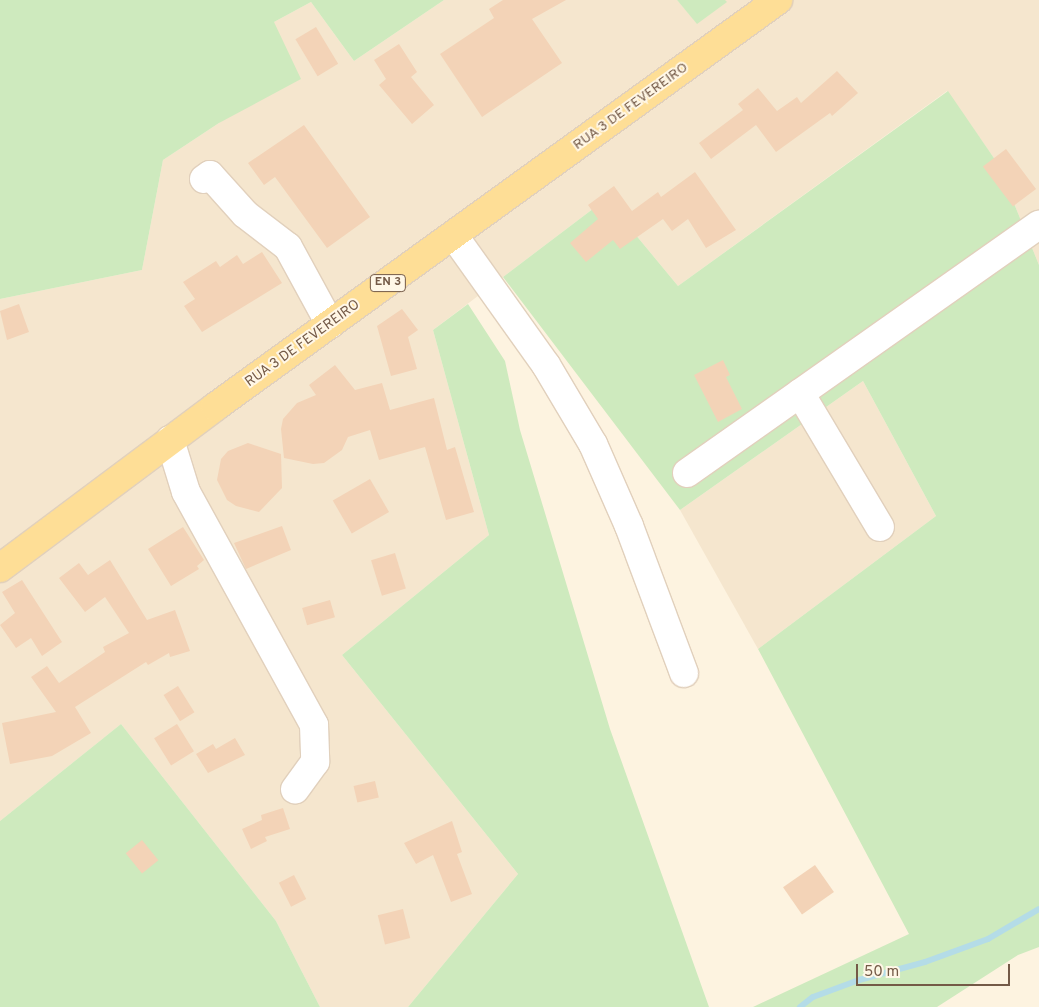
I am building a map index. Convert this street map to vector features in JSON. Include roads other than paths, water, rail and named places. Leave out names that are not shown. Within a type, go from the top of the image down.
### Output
[{"type":"main road","name":"RUA 3 DE FEVEREIRO","points":[[0,568],[170,440],[778,0]]},
{"type":"street","points":[[204,179],[210,175],[245,214],[288,247],[330,324]]},
{"type":"street","points":[[687,473],[1039,225]]},
{"type":"street","points":[[454,236],[546,365],[593,444],[629,526],[684,673]]},
{"type":"street","points":[[800,393],[880,528]]},
{"type":"street","points":[[170,440],[186,492],[314,726],[315,762],[295,790]]},
{"type":"waterway","points":[[800,1007],[813,997],[859,980],[925,962],[988,939],[1039,909]]}]
